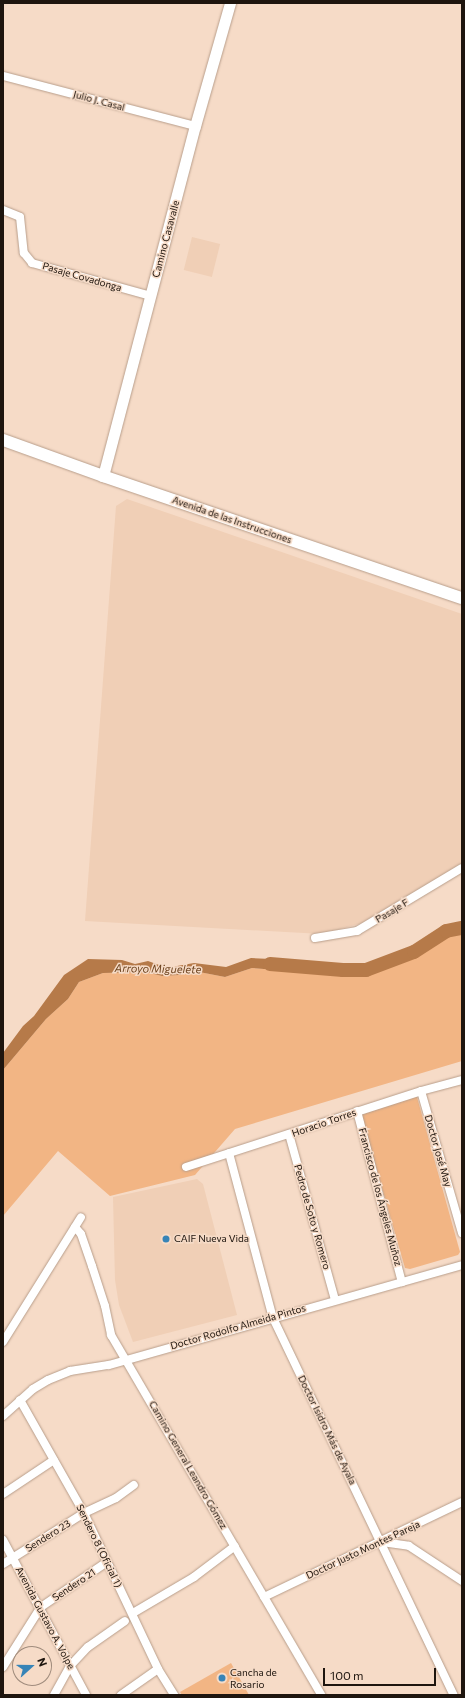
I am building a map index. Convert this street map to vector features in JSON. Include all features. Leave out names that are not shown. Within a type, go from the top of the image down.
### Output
[{"type":"main road","name":"Avenida de las Instrucciones","points":[[3,440],[103,476],[462,598]]},
{"type":"street","name":"Camino Casavalle","points":[[103,476],[195,126],[230,3]]},
{"type":"street","name":"Julio J. Casal","points":[[3,76],[195,126]]},
{"type":"street","name":"Pasaje Covadonga","points":[[3,210],[20,217],[24,254],[32,263],[151,296]]},
{"type":"street","name":"Pasaje F","points":[[315,938],[357,931],[462,868]]},
{"type":"street","name":"Horacio Torres","points":[[186,1167],[421,1091],[462,1080]]},
{"type":"street","name":"Doctor José May","points":[[421,1091],[462,1233]]},
{"type":"street","name":"Francisco de los Ángeles Muñoz","points":[[357,1112],[402,1282]]},
{"type":"street","name":"Pedro de Soto y Romero","points":[[289,1134],[336,1300]]},
{"type":"street","name":"Doctor Isidro Más de Ayala","points":[[229,1153],[273,1318],[454,1695]]},
{"type":"street","points":[[3,1342],[81,1217]]},
{"type":"street","name":"Camino General Leandro Gómez","points":[[75,1227],[81,1234],[92,1266],[105,1306],[111,1335],[321,1695]]},
{"type":"street","name":"Doctor Rodolfo Almeida Pintos","points":[[3,1416],[20,1400],[48,1380],[70,1371],[109,1365],[462,1265]]},
{"type":"street","name":"Sendero 8 (Oficial 1)","points":[[20,1400],[84,1513],[133,1613],[158,1669],[174,1695]]},
{"type":"street","points":[[3,1494],[54,1460]]},
{"type":"street","name":"Sendero 23","points":[[3,1564],[84,1513],[116,1498],[134,1485]]},
{"type":"street","name":"Doctor Justo Montes Pareja","points":[[264,1597],[462,1502]]},
{"type":"street","name":"Avenida Gustavo A. Volpe","points":[[3,1540],[41,1607],[86,1695]]},
{"type":"street","points":[[381,1542],[410,1546],[462,1581]]},
{"type":"street","points":[[133,1613],[194,1577],[235,1546]]},
{"type":"street","name":"Sendero 21","points":[[41,1607],[107,1562]]},
{"type":"street","points":[[3,1667],[41,1607]]},
{"type":"street","points":[[54,1695],[70,1666],[88,1647],[125,1621]]},
{"type":"street","points":[[121,1695],[158,1669]]},
{"type":"shaded area","points":[[192,237],[220,244],[212,277],[184,270]]},
{"type":"shaded area","points":[[127,499],[462,614],[462,864],[362,923],[322,934],[85,921],[116,506]]},
{"type":"shaded area","points":[[462,928],[462,1061],[235,1129],[195,1175],[110,1196],[58,1151],[3,1216],[3,1070],[46,1019],[68,999],[79,982],[103,973],[147,972],[162,976],[179,975],[194,971],[225,977],[252,968],[277,970],[288,966],[366,970],[414,952],[446,931]]},
{"type":"shaded area","points":[[414,1095],[417,1097],[460,1252],[458,1255],[410,1269],[405,1268],[361,1115]]},
{"type":"shaded area","name":"CAIF Nueva Vida","points":[[197,1179],[203,1184],[237,1315],[133,1342],[119,1305],[115,1280],[113,1197]]},
{"type":"shaded area","name":"Cancha de Rosario","points":[[231,1663],[249,1695],[182,1695],[180,1692]]},
{"type":"water","points":[[251,958],[271,959],[288,966],[277,970],[252,968],[225,977],[194,971],[179,975],[162,976],[146,972],[103,973],[79,982],[68,999],[46,1019],[3,1070],[3,1053],[23,1026],[34,1016],[64,975],[88,959],[122,960],[135,964],[148,961],[162,966],[177,966],[194,963],[226,967]]},
{"type":"waterway","name":"Arroyo Miguelete","points":[[270,964],[343,970],[366,970],[414,952],[446,931],[462,928]]},
{"type":"place","name":"CAIF Nueva Vida","points":[[166,1239]]},
{"type":"place","name":"Cancha de Rosario","points":[[222,1678]]}]
